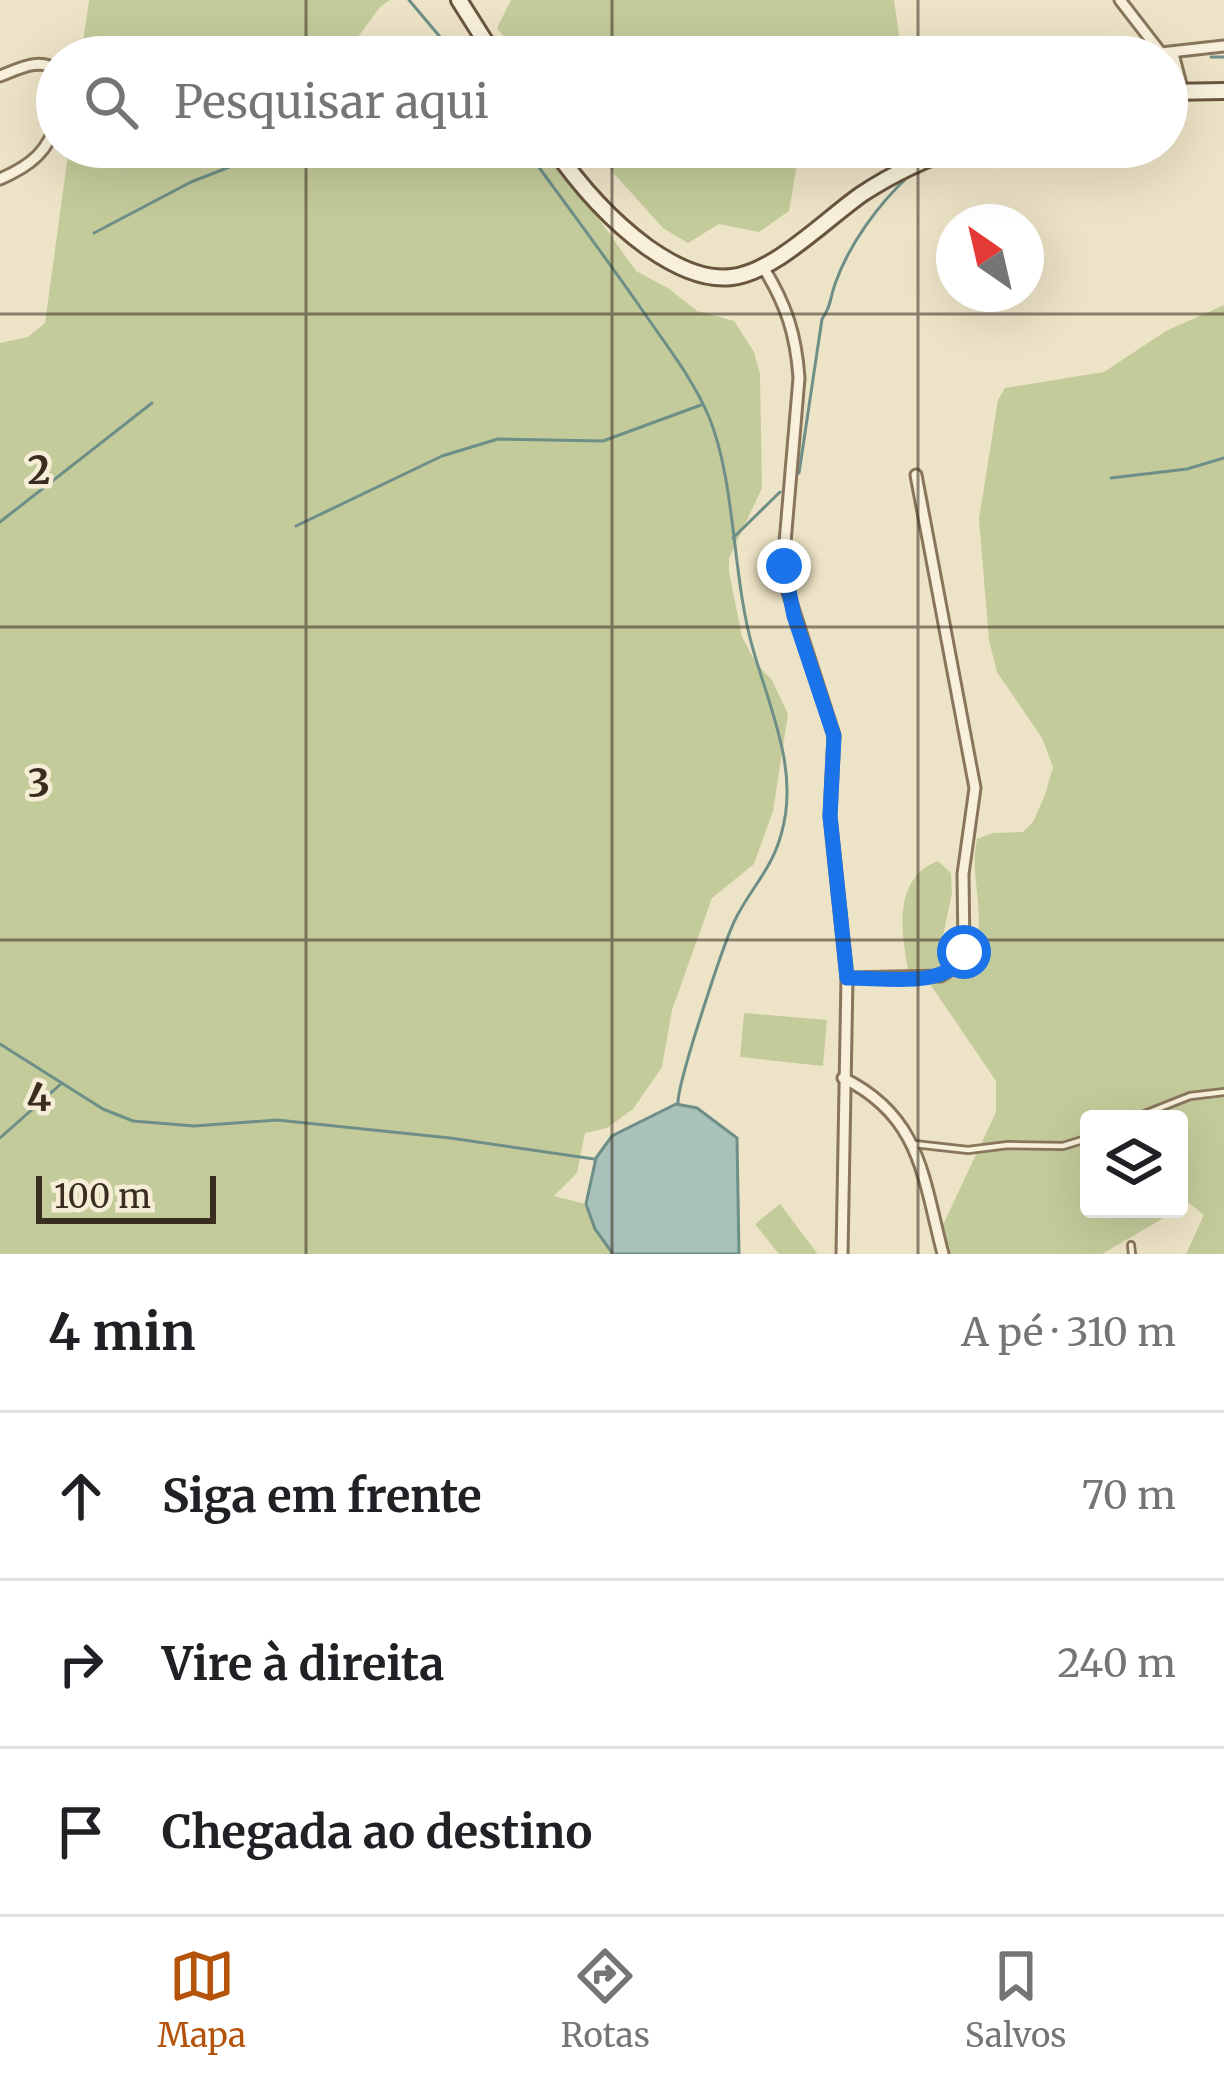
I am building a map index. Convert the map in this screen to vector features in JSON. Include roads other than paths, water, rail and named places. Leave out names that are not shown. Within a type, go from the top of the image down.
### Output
[{"type":"street","points":[[459,0],[482,36]]},
{"type":"street","points":[[1120,0],[1148,36]]},
{"type":"street","points":[[1188,55],[1224,46]]},
{"type":"street","points":[[0,76],[36,64]]},
{"type":"street","points":[[1188,92],[1224,92]]},
{"type":"street","points":[[0,179],[36,156]]},
{"type":"street","points":[[570,168],[608,213],[661,256],[684,269],[721,278],[764,266],[909,168]]},
{"type":"street","points":[[764,266],[787,307],[799,378],[784,566],[794,616],[834,736],[830,816],[847,978],[842,1254]]},
{"type":"street","points":[[847,978],[940,976],[957,966],[964,952],[963,874],[975,797],[916,475]]},
{"type":"street","points":[[843,1078],[886,1105],[914,1144],[943,1254]]},
{"type":"lane","points":[[1155,1110],[1190,1096],[1224,1092]]},
{"type":"lane","points":[[914,1144],[968,1150],[1063,1146],[1080,1141]]},
{"type":"lane","points":[[1131,1245],[1132,1254]]},
{"type":"water","points":[[676,1104],[697,1108],[737,1138],[739,1254],[613,1254],[595,1229],[586,1204],[596,1158],[612,1136]]},
{"type":"waterway","points":[[409,0],[439,36]]},
{"type":"waterway","points":[[1211,57],[1224,57]]},
{"type":"waterway","points":[[94,233],[227,168]]},
{"type":"waterway","points":[[539,168],[672,353],[709,417],[724,471],[746,621],[785,764],[786,811],[781,835],[728,936],[692,1044],[678,1104]]},
{"type":"waterway","points":[[799,473],[822,319],[835,284],[866,225],[911,174]]},
{"type":"waterway","points":[[0,522],[152,403]]},
{"type":"waterway","points":[[296,526],[442,456],[498,439],[603,441],[701,405]]},
{"type":"waterway","points":[[1111,478],[1187,469],[1224,458]]},
{"type":"waterway","points":[[733,538],[780,492]]},
{"type":"waterway","points":[[0,1044],[103,1109],[133,1121],[194,1126],[277,1120],[594,1159]]},
{"type":"waterway","points":[[0,1138],[62,1083]]}]
